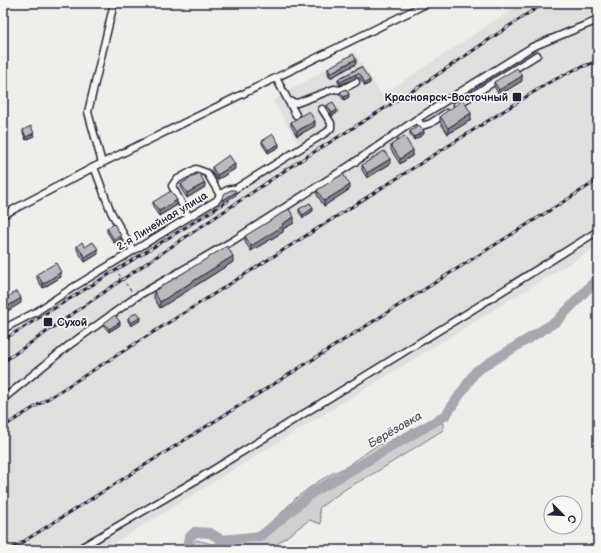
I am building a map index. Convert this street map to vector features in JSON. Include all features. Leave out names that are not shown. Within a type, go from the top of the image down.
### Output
[{"type":"street","points":[[102,163],[88,112],[114,3]]},
{"type":"street","points":[[3,215],[102,163],[428,3]]},
{"type":"street","points":[[3,399],[68,346],[136,297],[234,240],[352,164],[417,119],[532,47],[598,20]]},
{"type":"street","points":[[417,119],[422,126],[431,123],[483,88],[537,55]]},
{"type":"street","points":[[276,78],[296,115]]},
{"type":"street","points":[[288,101],[297,103],[334,89],[341,90],[356,82]]},
{"type":"street","name":"2-я Линейная улица","points":[[3,329],[36,312],[72,288],[217,200],[220,195],[231,188],[235,189],[327,132],[331,128],[331,123],[322,109]]},
{"type":"street","points":[[94,167],[111,212],[133,251]]},
{"type":"street","points":[[189,217],[172,186],[176,180],[196,169],[207,173],[220,195]]},
{"type":"street","points":[[77,550],[198,479],[598,231]]},
{"type":"path","points":[[110,272],[114,267],[136,297]]},
{"type":"path","points":[[119,281],[120,275]]},
{"type":"shaded area","points":[[522,3],[598,3],[598,246],[103,550],[3,550],[3,333],[299,145],[273,101],[354,52],[382,95]]},
{"type":"shaded area","points":[[443,423],[443,430],[378,471],[347,488],[319,508],[321,524],[309,520],[269,550],[186,550],[190,548],[196,540],[212,544],[238,542],[260,532],[297,497],[319,481],[345,468],[377,445],[386,443],[422,424]]},
{"type":"building","points":[[353,54],[356,59],[330,73],[328,68]]},
{"type":"building","points":[[361,67],[370,80],[365,83],[360,74],[356,74],[340,82],[338,79]]},
{"type":"building","points":[[517,68],[522,76],[499,90],[494,82]]},
{"type":"building","points":[[346,89],[349,94],[344,97],[340,92]]},
{"type":"building","points":[[463,100],[471,113],[448,128],[440,116]]},
{"type":"building","points":[[333,102],[337,110],[332,113],[327,105]]},
{"type":"building","points":[[309,111],[315,121],[297,131],[291,122]]},
{"type":"building","points":[[31,126],[34,133],[26,137],[23,130]]},
{"type":"building","points":[[419,126],[424,131],[414,137],[410,131]]},
{"type":"building","points":[[273,134],[279,144],[268,150],[262,141]]},
{"type":"building","points":[[404,136],[413,150],[400,159],[391,145]]},
{"type":"building","points":[[384,151],[390,159],[367,173],[362,165]]},
{"type":"building","points":[[229,155],[235,164],[217,175],[212,167]]},
{"type":"building","points":[[199,173],[205,183],[187,193],[181,184]]},
{"type":"building","points":[[343,174],[350,185],[324,201],[317,190]]},
{"type":"building","points":[[235,190],[236,192],[223,200],[222,198],[225,193]]},
{"type":"building","points":[[171,191],[177,200],[159,211],[153,202]]},
{"type":"building","points":[[310,203],[313,208],[303,215],[299,209]]},
{"type":"building","points":[[289,209],[294,217],[282,224],[283,226],[251,246],[245,236]]},
{"type":"building","points":[[114,224],[121,235],[114,240],[107,228]]},
{"type":"building","points":[[82,242],[85,247],[93,242],[98,249],[85,257],[77,246]]},
{"type":"building","points":[[227,246],[233,256],[160,302],[154,291]]},
{"type":"building","points":[[56,263],[61,272],[43,284],[37,274]]},
{"type":"building","points":[[17,291],[21,298],[3,309],[3,300]]},
{"type":"building","points":[[137,312],[141,317],[131,323],[128,318]]},
{"type":"building","points":[[115,315],[120,322],[109,329],[104,323]]},
{"type":"waterway","name":"Берёзовка","points":[[186,550],[189,538],[195,532],[210,533],[222,540],[261,536],[312,493],[446,415],[476,371],[557,321],[598,278]]},
{"type":"railway","points":[[3,362],[123,279],[290,167],[422,85],[527,14],[546,3]]},
{"type":"railway","points":[[3,427],[548,83],[576,69],[598,61]]},
{"type":"railway","points":[[10,550],[598,180]]},
{"type":"railway","points":[[3,340],[228,201]]},
{"type":"place","name":"Красноярск-Восточный","points":[[517,97]]},
{"type":"place","name":"Сухой","points":[[48,322]]}]
